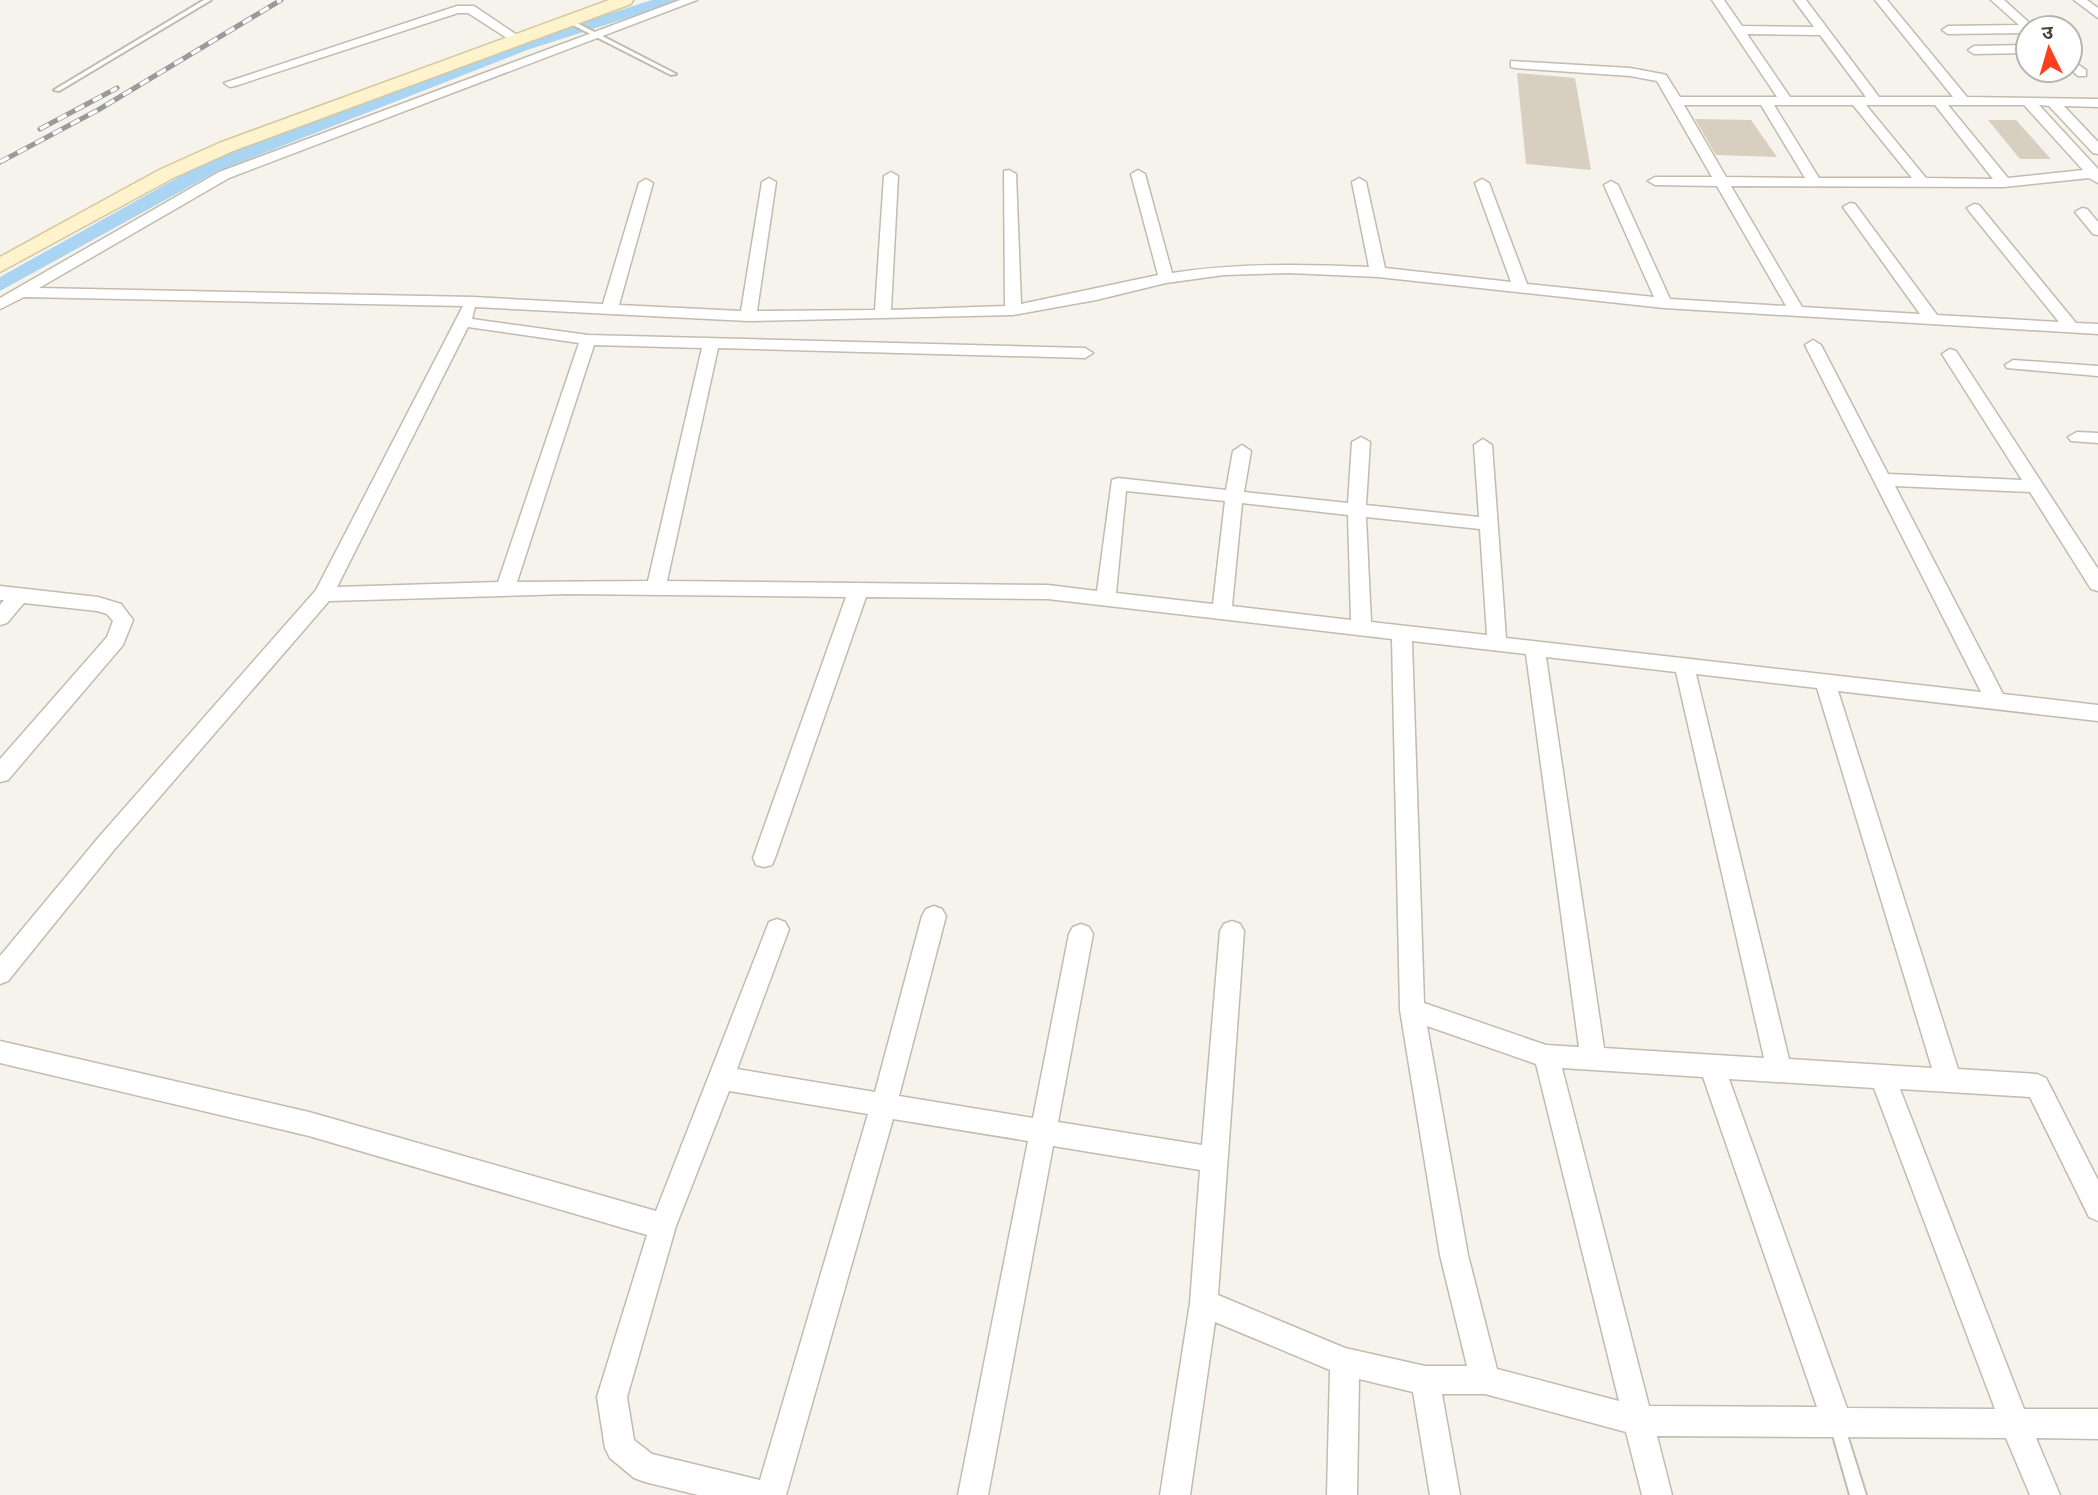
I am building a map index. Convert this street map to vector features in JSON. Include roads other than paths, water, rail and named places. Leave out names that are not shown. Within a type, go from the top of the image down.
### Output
[{"type":"street","points":[[0,266],[166,174],[226,147],[625,0]]},
{"type":"street","points":[[0,304],[224,175],[394,113],[590,33],[691,0]]},
{"type":"street","points":[[1717,0],[1786,102]]},
{"type":"street","points":[[1800,0],[1876,102]]},
{"type":"street","points":[[1881,0],[1965,103]]},
{"type":"street","points":[[1997,0],[2014,15]]},
{"type":"street","points":[[2080,0],[2098,14]]},
{"type":"street","points":[[230,83],[457,10],[470,9],[517,39]]},
{"type":"street","points":[[1948,30],[2014,29]]},
{"type":"street","points":[[1738,30],[1823,31]]},
{"type":"street","points":[[1974,50],[2014,49]]},
{"type":"street","points":[[1515,64],[1650,74],[1662,78],[1796,310]]},
{"type":"street","points":[[1677,101],[2098,103]]},
{"type":"street","points":[[1765,101],[1815,181]]},
{"type":"street","points":[[2028,101],[2096,175]]},
{"type":"street","points":[[1857,102],[1922,182]]},
{"type":"street","points":[[2053,102],[2098,150]]},
{"type":"street","points":[[1940,103],[2004,183]]},
{"type":"street","points":[[1009,174],[1013,310]]},
{"type":"street","points":[[1138,174],[1166,278]]},
{"type":"street","points":[[1655,181],[2004,183],[2096,175]]},
{"type":"street","points":[[883,315],[891,176]]},
{"type":"street","points":[[1359,181],[1378,272]]},
{"type":"street","points":[[748,316],[769,182]]},
{"type":"street","points":[[610,308],[646,183]]},
{"type":"street","points":[[1482,183],[1520,286]]},
{"type":"street","points":[[1611,185],[1664,303]]},
{"type":"street","points":[[1850,207],[1933,320]]},
{"type":"street","points":[[1974,208],[2072,328]]},
{"type":"street","points":[[2082,212],[2098,231]]},
{"type":"street","points":[[20,292],[468,312],[610,308],[748,316],[883,315],[1013,310],[1096,295],[1166,278],[1224,270],[1290,268],[1378,272],[1664,303],[2098,329]]},
{"type":"street","points":[[468,312],[588,340],[1085,352]]},
{"type":"street","points":[[0,974],[106,844],[324,594],[468,312]]},
{"type":"street","points":[[505,589],[588,340]]},
{"type":"street","points":[[656,588],[710,343]]},
{"type":"street","points":[[1813,345],[1996,701]]},
{"type":"street","points":[[1950,354],[2098,584]]},
{"type":"street","points":[[2013,365],[2098,370]]},
{"type":"street","points":[[2077,438],[2098,438]]},
{"type":"street","points":[[1361,442],[1357,510],[1362,628]]},
{"type":"street","points":[[1483,445],[1497,644]]},
{"type":"street","points":[[1222,612],[1234,497],[1242,451]]},
{"type":"street","points":[[1882,480],[2035,486]]},
{"type":"street","points":[[1106,599],[1118,484],[1488,524]]},
{"type":"street","points":[[324,594],[656,588],[1048,592],[2098,713]]},
{"type":"street","points":[[764,858],[858,591]]},
{"type":"street","points":[[0,618],[10,594],[98,604],[114,609],[122,620],[116,640],[0,774]]},
{"type":"street","points":[[1402,633],[1412,1010],[1454,1255],[1485,1380]]},
{"type":"street","points":[[1535,648],[1593,1058]]},
{"type":"street","points":[[1684,665],[1779,1070]]},
{"type":"street","points":[[1825,681],[1949,1081]]},
{"type":"street","points":[[771,1495],[884,1104],[934,916]]},
{"type":"street","points":[[760,1495],[645,1467],[620,1448],[612,1397],[663,1226],[777,929]]},
{"type":"street","points":[[1175,1495],[1204,1303],[1232,931]]},
{"type":"street","points":[[973,1495],[1081,934]]},
{"type":"street","points":[[1412,1010],[1546,1056],[2037,1086],[2098,1208]]},
{"type":"street","points":[[0,1052],[309,1124],[663,1226]]},
{"type":"street","points":[[1546,1056],[1657,1495]]},
{"type":"street","points":[[1712,1066],[1837,1422]]},
{"type":"street","points":[[1883,1077],[2015,1424],[2045,1495]]},
{"type":"street","points":[[722,1078],[1214,1160]]},
{"type":"street","points":[[1204,1303],[1345,1362],[1425,1380],[1485,1380],[1640,1421],[2098,1424]]},
{"type":"street","points":[[1342,1495],[1345,1362]]},
{"type":"street","points":[[1425,1380],[1444,1495]]},
{"type":"lane","points":[[57,90],[208,0]]},
{"type":"lane","points":[[569,21],[673,74]]},
{"type":"lane","points":[[1837,1422],[1858,1495]]},
{"type":"waterway","points":[[0,285],[209,168],[521,47],[668,0]]},
{"type":"railway","points":[[0,162],[98,110],[281,0]]},
{"type":"railway","points":[[40,129],[117,88]]}]
